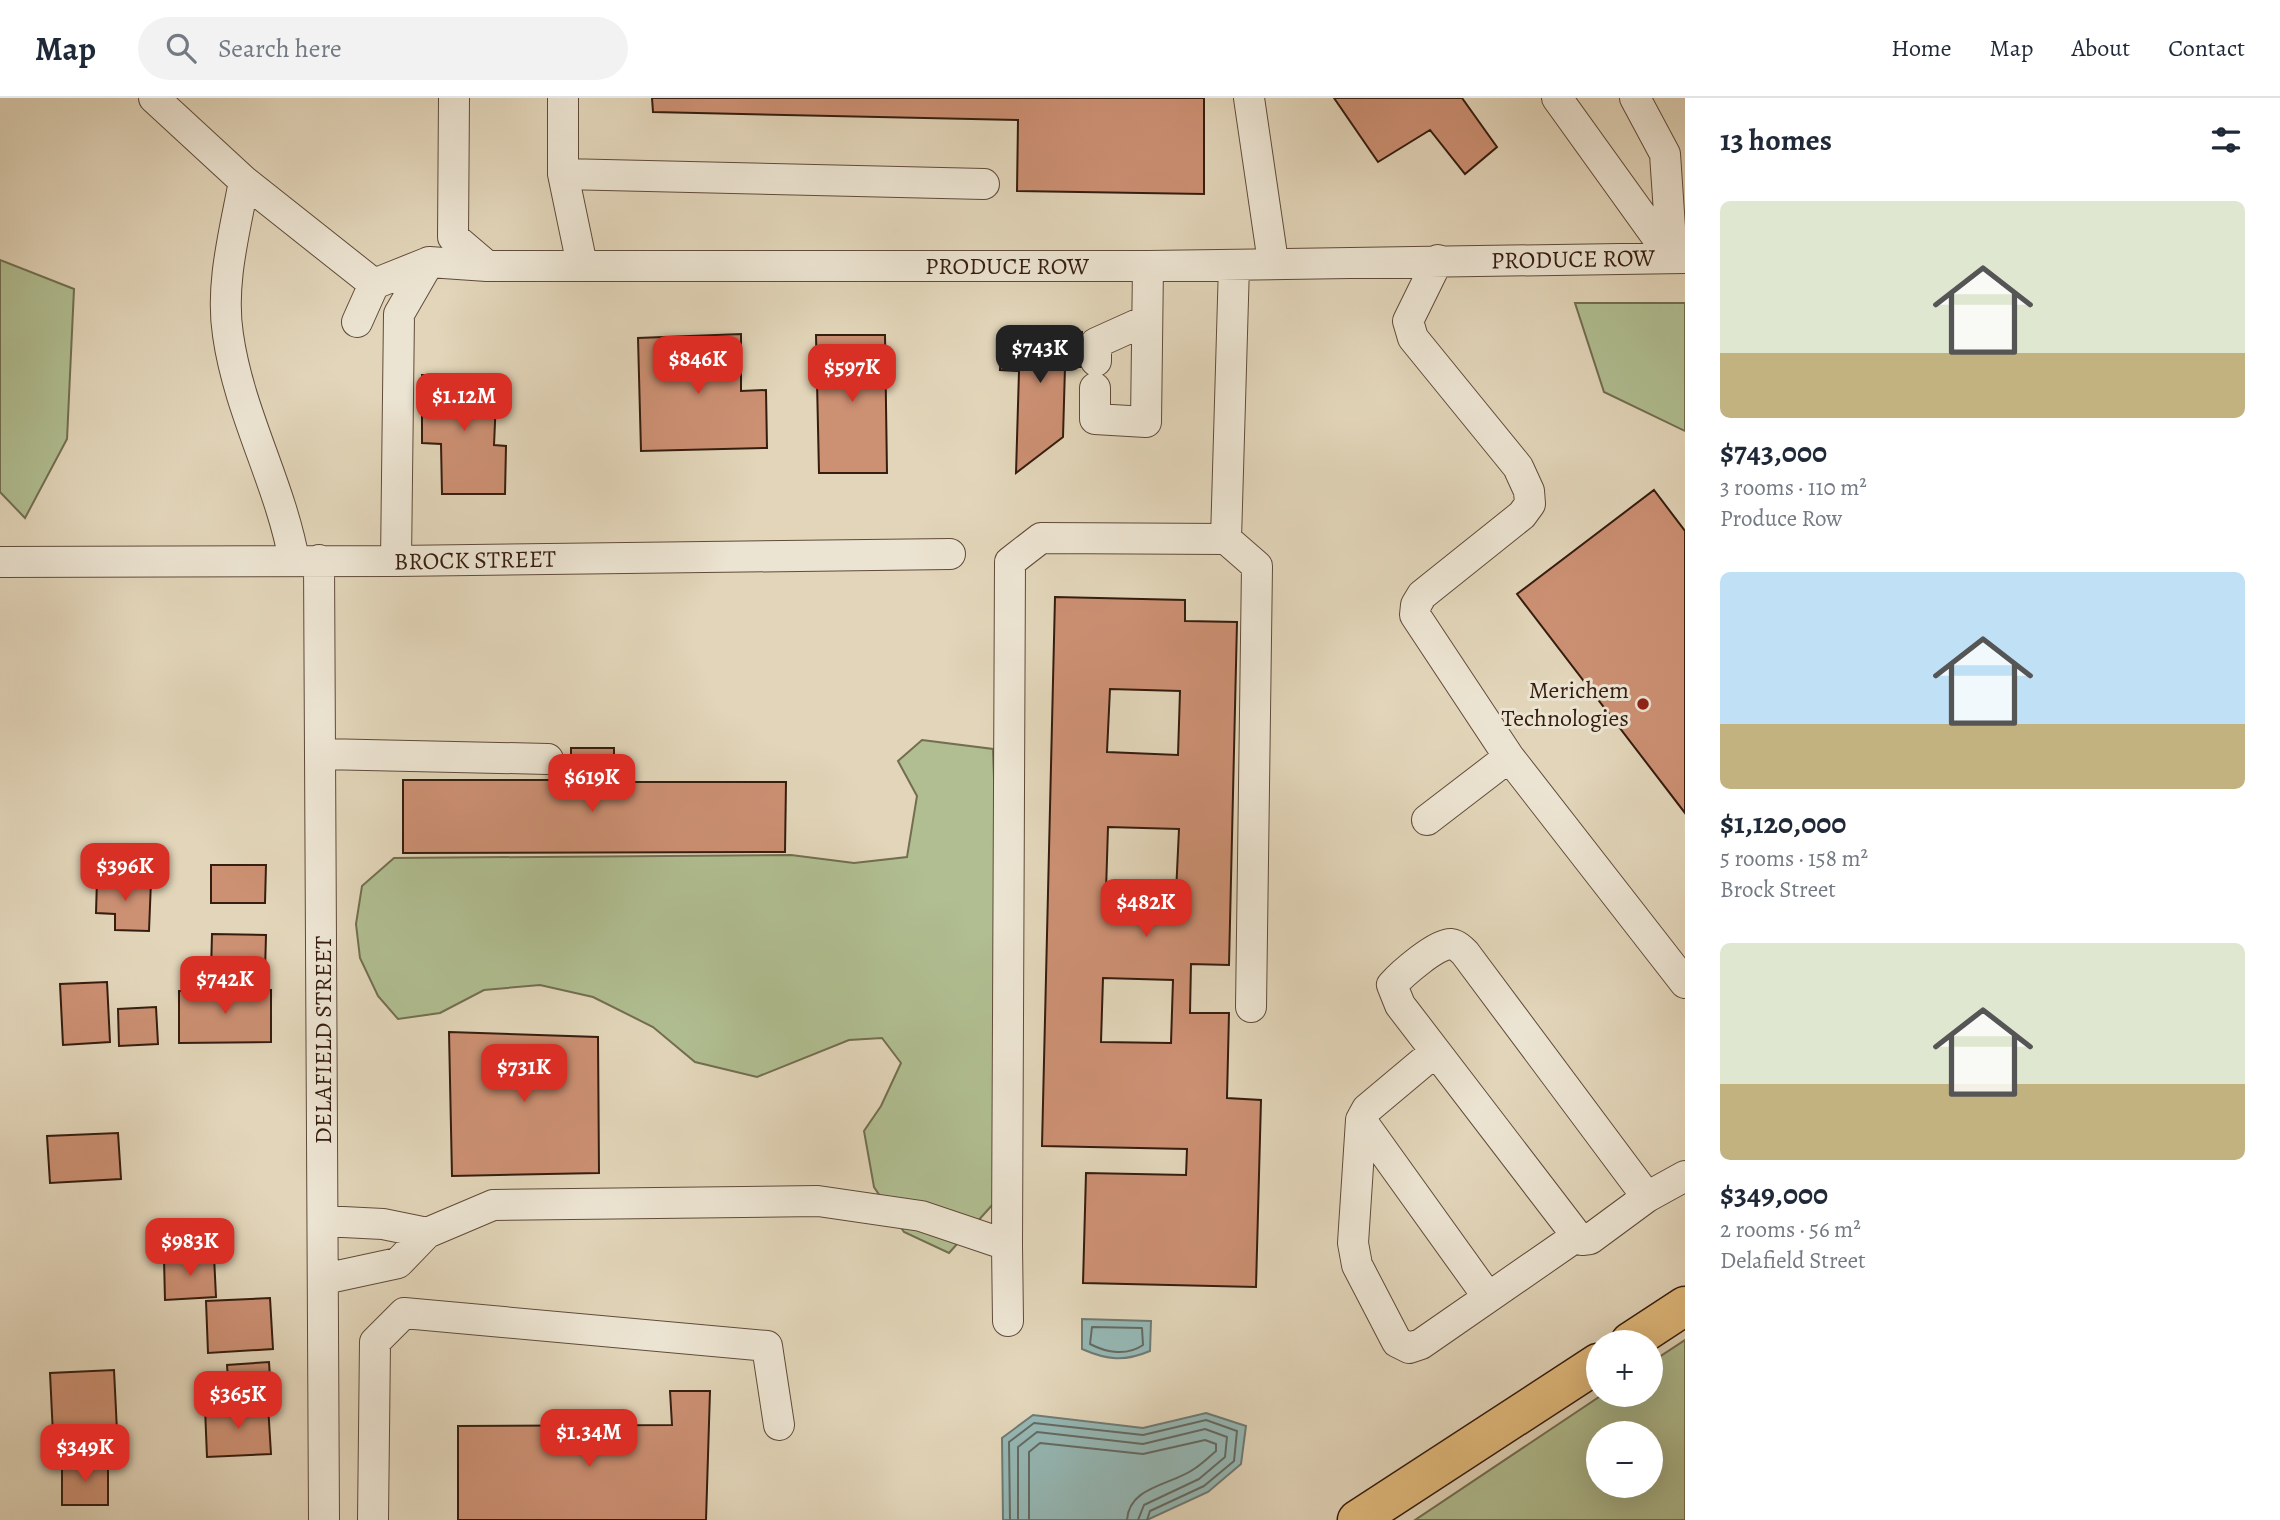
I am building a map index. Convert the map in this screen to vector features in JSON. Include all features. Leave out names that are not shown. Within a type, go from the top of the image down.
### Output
[{"type":"main road","points":[[1648,1330],[1685,1306]]},
{"type":"main road","points":[[1357,1520],[1586,1371]]},
{"type":"street","points":[[154,98],[244,181],[374,284],[358,322]]},
{"type":"street","points":[[454,98],[453,237],[487,266]]},
{"type":"street","points":[[564,98],[563,174],[582,265]]},
{"type":"street","points":[[1249,98],[1273,262]]},
{"type":"street","points":[[1557,98],[1679,258]]},
{"type":"street","points":[[1634,98],[1665,154],[1679,258]]},
{"type":"street","points":[[563,174],[984,184]]},
{"type":"street","name":"DELAFIELD STREET","points":[[244,181],[228,265],[227,333],[239,389],[287,528],[307,560],[322,754],[324,1520]]},
{"type":"street","name":"PRODUCE ROW","points":[[374,284],[429,262],[487,266],[1148,266],[1273,262],[1679,258]]},
{"type":"street","points":[[1438,260],[1408,321],[1413,338],[1518,467],[1529,491],[1530,504],[1522,515],[1422,594],[1416,605],[1415,615],[1509,757],[1685,983]]},
{"type":"street","points":[[396,561],[398,314],[429,262]]},
{"type":"street","points":[[1226,539],[1234,265]]},
{"type":"street","points":[[1147,320],[1096,343],[1095,419],[1146,422],[1148,266]]},
{"type":"street","points":[[1008,1321],[1010,562],[1041,538],[1226,539],[1258,566],[1251,1007]]},
{"type":"street","name":"BROCK STREET","points":[[0,562],[396,561],[950,554]]},
{"type":"street","points":[[322,754],[548,759]]},
{"type":"street","points":[[1427,820],[1509,757]]},
{"type":"street","points":[[1647,1197],[1456,945],[1448,943],[1433,950],[1392,985],[1400,1005],[1435,1052],[1582,1240],[1590,1239],[1647,1197],[1685,1176]]},
{"type":"street","points":[[1435,1052],[1367,1109],[1361,1120],[1353,1243],[1357,1265],[1397,1342],[1409,1348],[1421,1343],[1577,1236]]},
{"type":"street","points":[[1361,1120],[1488,1297]]},
{"type":"street","points":[[324,1279],[398,1263],[427,1233],[493,1205],[818,1201],[921,1216],[1007,1245]]},
{"type":"street","points":[[323,1221],[383,1224],[427,1233]]},
{"type":"street","points":[[373,1520],[376,1342],[404,1313],[648,1333],[767,1346],[779,1425]]},
{"type":"green space","points":[[0,260],[74,289],[67,439],[25,518],[0,492]]},
{"type":"green space","points":[[1575,303],[1685,303],[1685,431],[1604,392]]},
{"type":"green space","points":[[922,740],[993,749],[997,867],[994,1203],[949,1253],[904,1232],[874,1187],[864,1131],[881,1106],[901,1063],[882,1038],[849,1040],[757,1077],[695,1062],[653,1027],[593,997],[540,985],[484,990],[440,1013],[398,1019],[378,996],[360,958],[356,924],[362,886],[394,858],[791,855],[854,863],[907,857],[917,796],[898,761]]},
{"type":"green space","points":[[1685,1340],[1685,1520],[1415,1520],[1586,1406],[1663,1407],[1663,1354]]},
{"type":"water","points":[[1082,1319],[1151,1321],[1150,1351],[1132,1357],[1116,1358],[1100,1356],[1082,1349]]},
{"type":"water","points":[[1206,1413],[1246,1426],[1241,1464],[1208,1492],[1147,1520],[1003,1520],[1002,1438],[1033,1415],[1143,1428]]},
{"type":"building","points":[[652,98],[1204,98],[1204,194],[1017,191],[1018,120],[653,112]]},
{"type":"building","points":[[1334,98],[1462,98],[1497,147],[1465,174],[1430,130],[1378,162]]},
{"type":"building","points":[[1002,330],[1082,332],[1081,367],[1065,367],[1063,437],[1016,473],[1019,371],[1000,370]]},
{"type":"building","points":[[741,334],[741,391],[766,390],[767,448],[641,451],[638,338]]},
{"type":"building","points":[[816,335],[885,335],[887,473],[819,473]]},
{"type":"building","points":[[422,375],[497,377],[494,445],[506,446],[505,494],[442,494],[441,444],[422,443]]},
{"type":"building","name":"Merichem Technologies","points":[[1654,490],[1685,531],[1685,813],[1517,594]]},
{"type":"building","points":[[1055,597],[1185,600],[1185,621],[1237,622],[1229,965],[1191,964],[1190,1013],[1229,1013],[1227,1098],[1261,1100],[1256,1287],[1083,1283],[1086,1173],[1186,1175],[1187,1149],[1042,1146]],"holes":[[[1110,689],[1180,691],[1178,755],[1107,752]],[[1108,827],[1179,829],[1176,893],[1106,891]],[[1103,978],[1173,980],[1171,1043],[1101,1042]]]},
{"type":"building","points":[[571,748],[614,748],[614,782],[786,782],[785,852],[403,853],[403,780],[571,780]]},
{"type":"building","points":[[211,865],[266,865],[265,903],[211,903]]},
{"type":"building","points":[[97,879],[151,881],[149,931],[115,930],[115,914],[96,913]]},
{"type":"building","points":[[212,934],[266,935],[265,972],[211,972]]},
{"type":"building","points":[[107,982],[110,1042],[63,1045],[60,984]]},
{"type":"building","points":[[271,990],[271,1042],[179,1043],[179,991]]},
{"type":"building","points":[[156,1007],[158,1044],[119,1046],[118,1009]]},
{"type":"building","points":[[449,1032],[598,1037],[599,1173],[452,1176]]},
{"type":"building","points":[[118,1133],[121,1179],[50,1183],[47,1136]]},
{"type":"building","points":[[214,1256],[216,1297],[165,1300],[164,1259]]},
{"type":"building","points":[[270,1298],[273,1349],[208,1353],[206,1301]]},
{"type":"building","points":[[269,1362],[271,1393],[229,1396],[227,1365]]},
{"type":"building","points":[[114,1370],[117,1431],[53,1435],[50,1373]]},
{"type":"building","points":[[670,1391],[710,1391],[706,1520],[458,1520],[458,1426],[672,1425]]},
{"type":"building","points":[[268,1405],[271,1454],[207,1457],[205,1408]]},
{"type":"building","points":[[108,1463],[108,1505],[62,1505],[62,1464]]},
{"type":"place","name":"Merichem Technologies","points":[[1643,704]]}]
